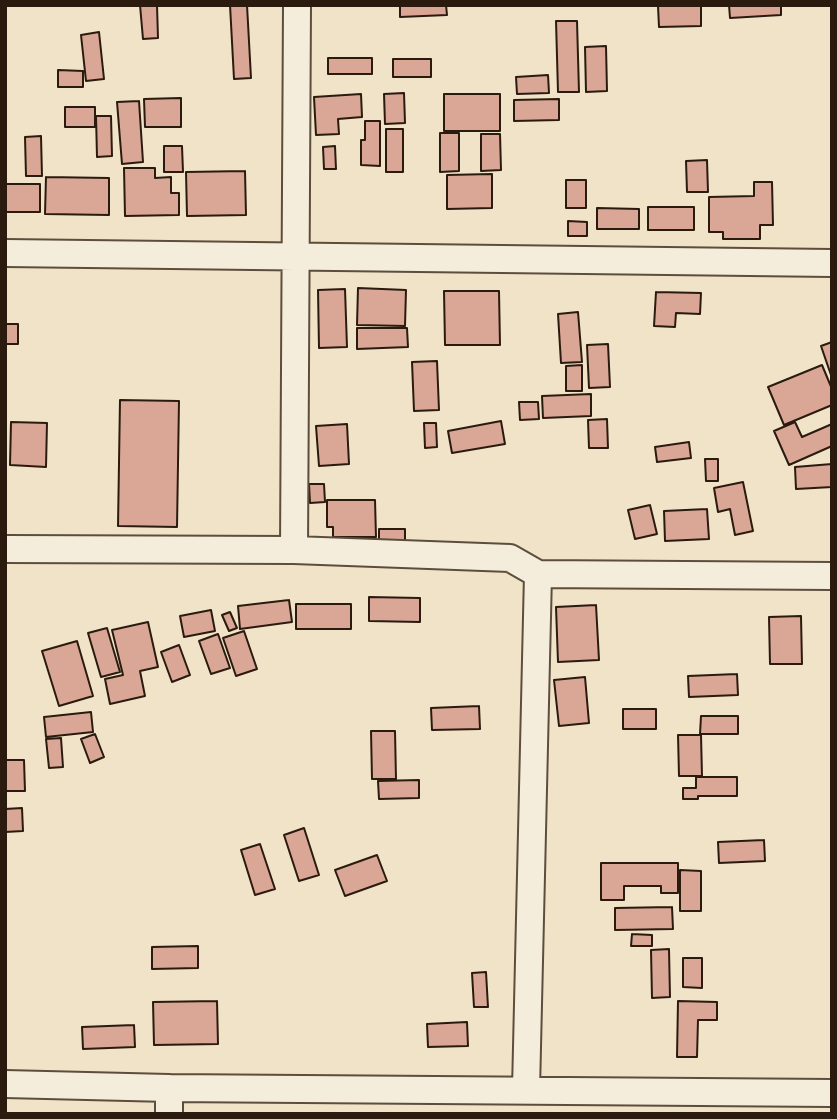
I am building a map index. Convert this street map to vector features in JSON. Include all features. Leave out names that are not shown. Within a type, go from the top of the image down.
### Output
[{"type":"street","points":[[293,550],[297,5]]},
{"type":"street","points":[[5,253],[832,263]]},
{"type":"street","points":[[5,548],[293,550],[510,558],[538,574],[832,576]]},
{"type":"street","points":[[526,1090],[538,574]]},
{"type":"street","points":[[5,1084],[169,1101],[526,1090],[832,1093]]},
{"type":"building","points":[[140,5],[157,5],[158,38],[143,39]]},
{"type":"building","points":[[230,5],[247,5],[251,78],[234,79]]},
{"type":"building","points":[[400,5],[446,5],[447,15],[400,17]]},
{"type":"building","points":[[701,5],[701,26],[659,27],[658,6]]},
{"type":"building","points":[[729,5],[781,5],[781,15],[730,18]]},
{"type":"building","points":[[556,21],[577,21],[579,92],[558,92]]},
{"type":"building","points":[[99,32],[104,79],[86,81],[81,35]]},
{"type":"building","points":[[606,46],[607,91],[586,92],[585,47]]},
{"type":"building","points":[[328,58],[372,58],[372,74],[328,74]]},
{"type":"building","points":[[393,59],[431,59],[431,77],[393,77]]},
{"type":"building","points":[[58,70],[83,71],[83,87],[58,87]]},
{"type":"building","points":[[548,75],[549,93],[517,94],[516,77]]},
{"type":"building","points":[[404,93],[405,123],[385,124],[384,94]]},
{"type":"building","points":[[361,94],[362,117],[338,119],[339,134],[316,135],[314,97]]},
{"type":"building","points":[[444,94],[500,94],[500,131],[444,131]]},
{"type":"building","points":[[181,98],[181,127],[145,127],[144,99]]},
{"type":"building","points":[[559,99],[559,120],[514,121],[514,100]]},
{"type":"building","points":[[139,101],[143,162],[122,164],[117,102]]},
{"type":"building","points":[[65,107],[95,107],[95,127],[65,127]]},
{"type":"building","points":[[96,116],[111,116],[112,156],[97,157]]},
{"type":"building","points":[[365,121],[380,121],[380,166],[361,165],[361,140],[365,140]]},
{"type":"building","points":[[386,129],[403,129],[403,172],[386,172]]},
{"type":"building","points":[[440,133],[459,133],[459,171],[440,172]]},
{"type":"building","points":[[481,134],[500,134],[501,170],[481,171]]},
{"type":"building","points":[[41,136],[42,176],[26,176],[25,137]]},
{"type":"building","points":[[164,146],[182,146],[183,172],[164,172]]},
{"type":"building","points":[[335,146],[336,169],[324,169],[323,147]]},
{"type":"building","points":[[707,160],[708,192],[687,192],[686,161]]},
{"type":"building","points":[[124,168],[155,168],[155,178],[171,177],[171,193],[179,193],[179,215],[125,216]]},
{"type":"building","points":[[245,171],[246,215],[187,216],[186,172]]},
{"type":"building","points":[[492,174],[492,208],[447,209],[447,175]]},
{"type":"building","points":[[46,177],[109,178],[109,215],[45,214]]},
{"type":"building","points":[[566,180],[586,180],[586,208],[566,208]]},
{"type":"building","points":[[754,182],[772,182],[773,225],[760,225],[760,239],[723,239],[723,232],[709,232],[709,197],[754,196]]},
{"type":"building","points":[[5,184],[40,184],[40,212],[5,212]]},
{"type":"building","points":[[648,207],[694,207],[694,230],[648,230]]},
{"type":"building","points":[[597,208],[639,209],[639,229],[597,229]]},
{"type":"building","points":[[568,221],[587,222],[587,236],[568,236]]},
{"type":"building","points":[[358,288],[406,290],[405,326],[357,325]]},
{"type":"building","points":[[345,289],[347,347],[319,348],[318,290]]},
{"type":"building","points":[[444,291],[499,291],[500,345],[445,345]]},
{"type":"building","points":[[656,292],[701,293],[700,314],[676,313],[675,327],[654,326]]},
{"type":"building","points":[[578,312],[582,362],[561,363],[558,314]]},
{"type":"building","points":[[5,324],[18,324],[18,344],[5,344]]},
{"type":"building","points":[[357,328],[407,328],[408,347],[357,349]]},
{"type":"building","points":[[832,342],[832,378],[821,346]]},
{"type":"building","points":[[608,344],[610,387],[589,388],[587,345]]},
{"type":"building","points":[[437,361],[439,410],[414,411],[412,362]]},
{"type":"building","points":[[582,365],[582,391],[566,391],[566,366]]},
{"type":"building","points":[[822,365],[832,389],[832,405],[784,425],[768,387]]},
{"type":"building","points":[[591,394],[591,416],[543,418],[542,396]]},
{"type":"building","points":[[120,400],[179,401],[177,527],[118,526]]},
{"type":"building","points":[[519,402],[538,402],[539,419],[520,420]]},
{"type":"building","points":[[607,419],[608,448],[589,448],[588,420]]},
{"type":"building","points":[[501,421],[505,444],[452,453],[448,431]]},
{"type":"building","points":[[11,422],[47,423],[46,467],[10,465]]},
{"type":"building","points":[[795,422],[802,437],[832,424],[832,446],[789,465],[774,431]]},
{"type":"building","points":[[424,423],[436,423],[437,447],[425,448]]},
{"type":"building","points":[[347,424],[349,464],[319,466],[316,426]]},
{"type":"building","points":[[689,442],[691,458],[657,462],[655,447]]},
{"type":"building","points":[[705,459],[718,459],[718,481],[706,481]]},
{"type":"building","points":[[832,464],[832,487],[796,489],[795,467]]},
{"type":"building","points":[[743,482],[753,531],[735,535],[730,509],[718,512],[714,488]]},
{"type":"building","points":[[309,484],[324,484],[325,502],[310,503]]},
{"type":"building","points":[[327,500],[375,500],[376,537],[333,537],[333,527],[327,527]]},
{"type":"building","points":[[650,505],[657,534],[635,539],[628,510]]},
{"type":"building","points":[[707,509],[709,539],[665,541],[664,511]]},
{"type":"building","points":[[379,529],[405,529],[405,544],[379,545]]},
{"type":"building","points":[[369,597],[420,598],[420,622],[369,621]]},
{"type":"building","points":[[289,600],[292,622],[240,629],[238,606]]},
{"type":"building","points":[[296,604],[351,604],[351,629],[296,629]]},
{"type":"building","points":[[596,605],[599,660],[558,662],[556,607]]},
{"type":"building","points":[[211,610],[215,631],[184,637],[180,616]]},
{"type":"building","points":[[230,612],[237,628],[229,631],[222,615]]},
{"type":"building","points":[[801,616],[802,664],[770,664],[769,617]]},
{"type":"building","points":[[148,622],[158,667],[140,671],[145,696],[110,704],[105,679],[123,675],[112,630]]},
{"type":"building","points":[[107,628],[120,672],[101,677],[88,633]]},
{"type":"building","points":[[244,631],[257,669],[236,676],[223,638]]},
{"type":"building","points":[[218,634],[230,668],[211,674],[199,641]]},
{"type":"building","points":[[77,641],[93,696],[59,706],[42,651]]},
{"type":"building","points":[[179,645],[190,675],[172,682],[161,652]]},
{"type":"building","points":[[737,674],[738,695],[689,697],[688,676]]},
{"type":"building","points":[[585,677],[589,723],[559,726],[554,680]]},
{"type":"building","points":[[479,706],[480,729],[432,730],[431,708]]},
{"type":"building","points":[[623,709],[656,709],[656,729],[623,729]]},
{"type":"building","points":[[91,712],[93,732],[46,737],[44,717]]},
{"type":"building","points":[[701,716],[738,716],[738,734],[700,734]]},
{"type":"building","points":[[371,731],[395,731],[396,779],[372,779]]},
{"type":"building","points":[[95,734],[104,757],[90,763],[81,739]]},
{"type":"building","points":[[678,735],[701,735],[702,776],[679,776]]},
{"type":"building","points":[[61,738],[63,767],[49,768],[46,739]]},
{"type":"building","points":[[5,760],[24,760],[25,791],[5,791]]},
{"type":"building","points":[[696,777],[737,777],[737,796],[698,796],[698,799],[683,799],[683,788],[696,788]]},
{"type":"building","points":[[419,780],[419,798],[379,799],[378,781]]},
{"type":"building","points":[[22,808],[23,831],[5,832],[5,809]]},
{"type":"building","points":[[304,828],[319,875],[299,881],[284,835]]},
{"type":"building","points":[[764,840],[765,861],[719,863],[718,842]]},
{"type":"building","points":[[260,844],[275,889],[255,895],[241,850]]},
{"type":"building","points":[[377,855],[387,881],[345,896],[335,870]]},
{"type":"building","points":[[601,863],[678,863],[678,893],[661,893],[661,886],[624,886],[624,900],[601,900]]},
{"type":"building","points":[[680,870],[701,871],[701,911],[680,911]]},
{"type":"building","points":[[672,907],[673,929],[615,930],[615,908]]},
{"type":"building","points":[[632,934],[652,935],[652,946],[631,946]]},
{"type":"building","points":[[198,946],[198,968],[152,969],[152,947]]},
{"type":"building","points":[[669,949],[670,997],[652,998],[651,950]]},
{"type":"building","points":[[683,958],[702,958],[702,988],[683,987]]},
{"type":"building","points":[[486,972],[488,1007],[474,1007],[472,973]]},
{"type":"building","points":[[217,1001],[218,1044],[154,1045],[153,1002]]},
{"type":"building","points":[[678,1001],[717,1002],[717,1020],[698,1020],[697,1057],[677,1057]]},
{"type":"building","points":[[467,1022],[468,1046],[428,1047],[427,1024]]},
{"type":"building","points":[[134,1025],[135,1047],[83,1049],[82,1027]]}]
